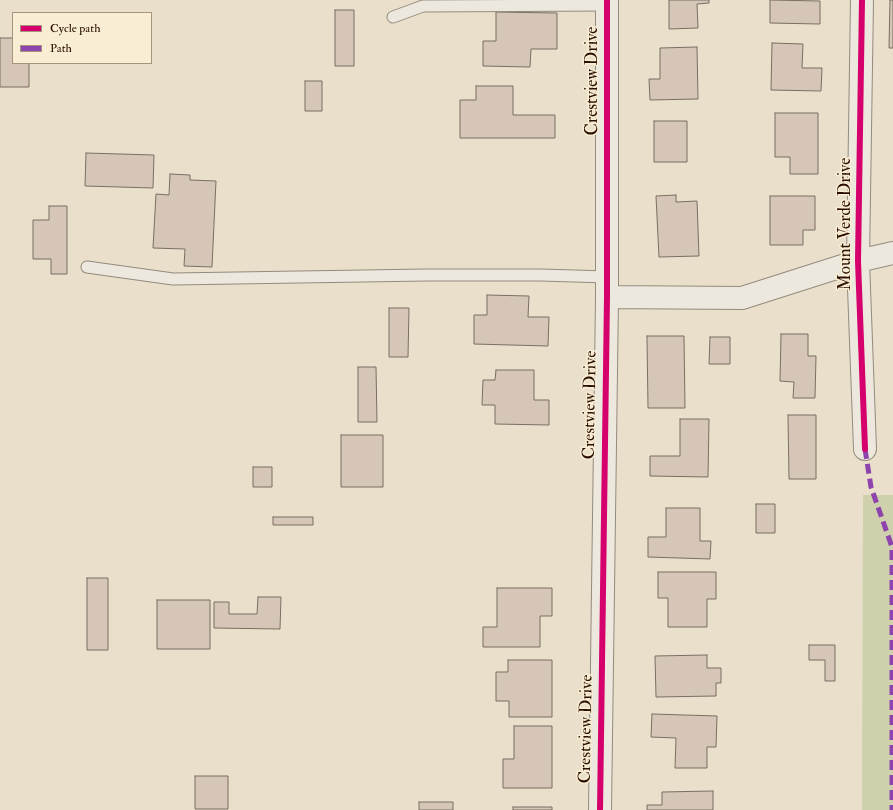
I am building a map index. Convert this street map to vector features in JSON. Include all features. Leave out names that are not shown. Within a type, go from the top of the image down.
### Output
[{"type":"street","name":"Mount Verde Drive","points":[[862,0],[858,261],[864,449]]},
{"type":"street","name":"Crestview Drive","points":[[600,810],[607,287],[607,2]]},
{"type":"street","points":[[607,287],[742,298],[858,261],[893,253]]},
{"type":"lane","points":[[393,16],[423,6],[607,2]]},
{"type":"lane","points":[[87,267],[173,280],[426,275],[541,275],[607,287]]},
{"type":"path","points":[[889,540],[893,541]]},
{"type":"green space","points":[[863,495],[893,495],[893,810],[862,810]]},
{"type":"building","points":[[669,0],[709,0],[709,3],[697,4],[698,28],[669,29]]},
{"type":"building","points":[[770,0],[820,1],[820,24],[770,23]]},
{"type":"building","points":[[890,0],[893,0],[893,48],[889,48]]},
{"type":"building","points":[[335,10],[354,10],[354,66],[335,66]]},
{"type":"building","points":[[496,12],[557,13],[557,49],[531,49],[530,67],[483,66],[483,41],[496,41]]},
{"type":"building","points":[[0,38],[12,38],[12,64],[29,64],[29,87],[0,87]]},
{"type":"building","points":[[772,43],[803,44],[802,68],[822,68],[821,91],[771,90]]},
{"type":"building","points":[[697,47],[698,99],[650,100],[649,79],[660,79],[660,48]]},
{"type":"building","points":[[305,81],[322,81],[322,111],[305,111]]},
{"type":"building","points":[[476,86],[513,86],[513,115],[555,115],[555,138],[460,138],[460,100],[476,100]]},
{"type":"building","points":[[775,113],[818,113],[818,174],[790,174],[790,157],[775,157]]},
{"type":"building","points":[[654,121],[687,121],[687,162],[654,162]]},
{"type":"building","points":[[86,153],[154,155],[153,188],[85,186]]},
{"type":"building","points":[[170,174],[190,175],[190,180],[216,181],[212,267],[184,266],[185,249],[153,248],[156,194],[169,195]]},
{"type":"building","points":[[676,195],[676,202],[697,201],[699,256],[659,257],[656,196]]},
{"type":"building","points":[[770,196],[815,196],[815,230],[803,230],[803,245],[770,245]]},
{"type":"building","points":[[49,206],[67,206],[67,274],[51,274],[51,259],[33,259],[33,220],[49,220]]},
{"type":"building","points":[[487,295],[529,296],[528,317],[549,317],[548,346],[474,344],[474,315],[487,315]]},
{"type":"building","points":[[389,308],[409,308],[408,357],[389,357]]},
{"type":"building","points":[[781,334],[808,334],[808,356],[816,356],[815,398],[793,398],[794,382],[780,381]]},
{"type":"building","points":[[647,336],[684,336],[685,408],[648,408]]},
{"type":"building","points":[[710,337],[730,337],[730,364],[709,364]]},
{"type":"building","points":[[358,367],[376,367],[377,422],[358,422]]},
{"type":"building","points":[[496,370],[534,370],[534,400],[549,400],[549,425],[495,424],[495,405],[482,405],[483,380],[495,380]]},
{"type":"building","points":[[788,415],[816,415],[816,479],[789,479]]},
{"type":"building","points":[[680,419],[709,419],[708,477],[650,476],[650,456],[680,456]]},
{"type":"building","points":[[341,435],[383,435],[383,487],[341,487]]},
{"type":"building","points":[[253,467],[272,467],[272,487],[253,487]]},
{"type":"building","points":[[756,504],[775,504],[775,533],[756,533]]},
{"type":"building","points":[[666,508],[700,508],[700,541],[711,541],[710,559],[648,557],[648,537],[666,537]]},
{"type":"building","points":[[273,517],[313,517],[313,525],[273,525]]},
{"type":"building","points":[[658,572],[716,572],[716,599],[707,599],[707,627],[668,627],[668,598],[658,598]]},
{"type":"building","points":[[87,578],[108,578],[108,650],[87,650]]},
{"type":"building","points":[[497,588],[552,588],[552,616],[540,616],[540,647],[483,647],[483,627],[497,627]]},
{"type":"building","points":[[258,597],[281,597],[280,629],[214,628],[214,602],[229,602],[229,614],[257,614]]},
{"type":"building","points":[[157,600],[210,600],[210,649],[157,649]]},
{"type":"building","points":[[809,645],[835,645],[835,681],[825,681],[825,660],[809,660]]},
{"type":"building","points":[[707,655],[707,668],[721,668],[721,683],[716,683],[716,696],[656,697],[655,656]]},
{"type":"building","points":[[508,660],[552,660],[552,717],[509,717],[509,701],[496,701],[496,672],[508,672]]},
{"type":"building","points":[[652,714],[717,716],[716,747],[707,747],[707,768],[675,768],[676,738],[651,737]]},
{"type":"building","points":[[514,726],[552,726],[552,788],[503,788],[503,759],[514,759]]},
{"type":"building","points":[[195,776],[228,776],[228,809],[195,809]]},
{"type":"building","points":[[713,791],[713,810],[647,810],[647,805],[662,805],[662,792]]},
{"type":"building","points":[[419,802],[453,802],[453,810],[419,810]]},
{"type":"building","points":[[513,807],[552,807],[552,810],[513,810]]},
{"type":"marked path","points":[[865,449],[871,487],[892,547],[892,810]]},
{"type":"cycle path","points":[[600,810],[607,297],[607,0]]},
{"type":"cycle path","points":[[862,0],[858,261],[865,449]]}]
